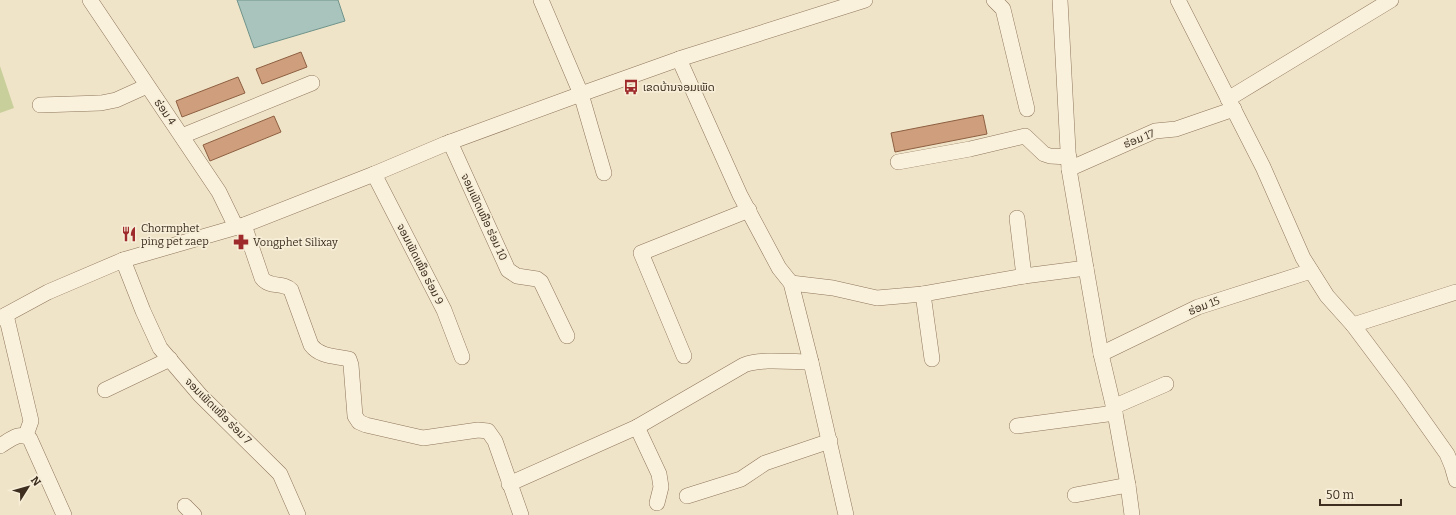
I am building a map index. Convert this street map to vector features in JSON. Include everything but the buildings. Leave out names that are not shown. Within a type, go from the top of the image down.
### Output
[{"type":"street","name":"ຮ່ອມ 4","points":[[90,0],[219,192],[240,226],[262,278],[268,283],[288,287],[291,290],[311,345],[316,351],[321,354],[349,360],[351,365],[355,416],[359,422],[366,425],[423,438],[478,430],[488,431],[495,441],[509,484]]},
{"type":"street","points":[[541,0],[581,94],[604,173]]},
{"type":"street","points":[[26,435],[31,421],[3,317],[48,292],[123,260],[240,226],[374,174],[450,142],[581,94],[679,59],[865,0]]},
{"type":"street","points":[[994,0],[1003,9],[1027,109]]},
{"type":"street","points":[[1060,0],[1069,163],[1101,354],[1114,410],[1128,484],[1132,515]]},
{"type":"street","points":[[1178,0],[1263,167],[1303,258],[1327,296],[1353,325],[1447,454],[1456,480]]},
{"type":"street","name":"ຮ່ອມ 17","points":[[1069,163],[1155,131],[1176,129],[1231,104],[1391,0]]},
{"type":"street","points":[[679,59],[740,195],[779,268],[791,283],[830,441],[846,515]]},
{"type":"street","points":[[182,136],[312,83]]},
{"type":"street","points":[[40,105],[101,103],[116,100],[147,86]]},
{"type":"street","points":[[898,162],[970,149],[1025,136],[1044,154],[1069,163]]},
{"type":"street","name":"ຈອມເພັດເໜືອ ຮ່ອມ 10","points":[[450,142],[508,270],[517,276],[536,278],[541,282],[567,336]]},
{"type":"street","name":"ຈອມເພັດເໜືອ ຮ່ອມ 9","points":[[374,174],[444,310],[462,357]]},
{"type":"street","points":[[684,356],[641,253],[749,210]]},
{"type":"street","points":[[1017,218],[1024,276]]},
{"type":"street","name":"ຈອມເພັດເໜືອ ຮ່ອມ 7","points":[[123,260],[143,311],[160,348],[200,395],[280,474],[298,515]]},
{"type":"street","points":[[791,283],[833,288],[877,298],[923,294],[1024,276],[1086,268]]},
{"type":"street","name":"ຮ່ອມ 15","points":[[1101,354],[1198,307],[1311,271]]},
{"type":"street","points":[[1353,325],[1456,292]]},
{"type":"street","points":[[923,294],[932,359]]},
{"type":"street","points":[[105,390],[170,359]]},
{"type":"street","points":[[521,515],[509,484],[637,427],[748,363],[777,361],[811,362]]},
{"type":"street","points":[[1017,426],[1114,410],[1166,384]]},
{"type":"street","points":[[637,427],[659,474],[661,487],[657,503]]},
{"type":"street","points":[[0,446],[21,435],[26,435]]},
{"type":"street","points":[[26,435],[30,439],[64,515]]},
{"type":"street","points":[[687,496],[740,479],[765,463],[830,441]]},
{"type":"street","points":[[1075,494],[1128,484]]},
{"type":"green space","points":[[0,66],[14,108],[0,113]]},
{"type":"water","points":[[237,0],[338,0],[345,21],[254,48]]},
{"type":"place","name":"ເຂດບ້ານຈອມເພັດ","points":[[631,87]]},
{"type":"place","name":"Chormphet ping pet zaep","points":[[129,234]]},
{"type":"place","name":"Vongphet Silixay","points":[[241,242]]}]
